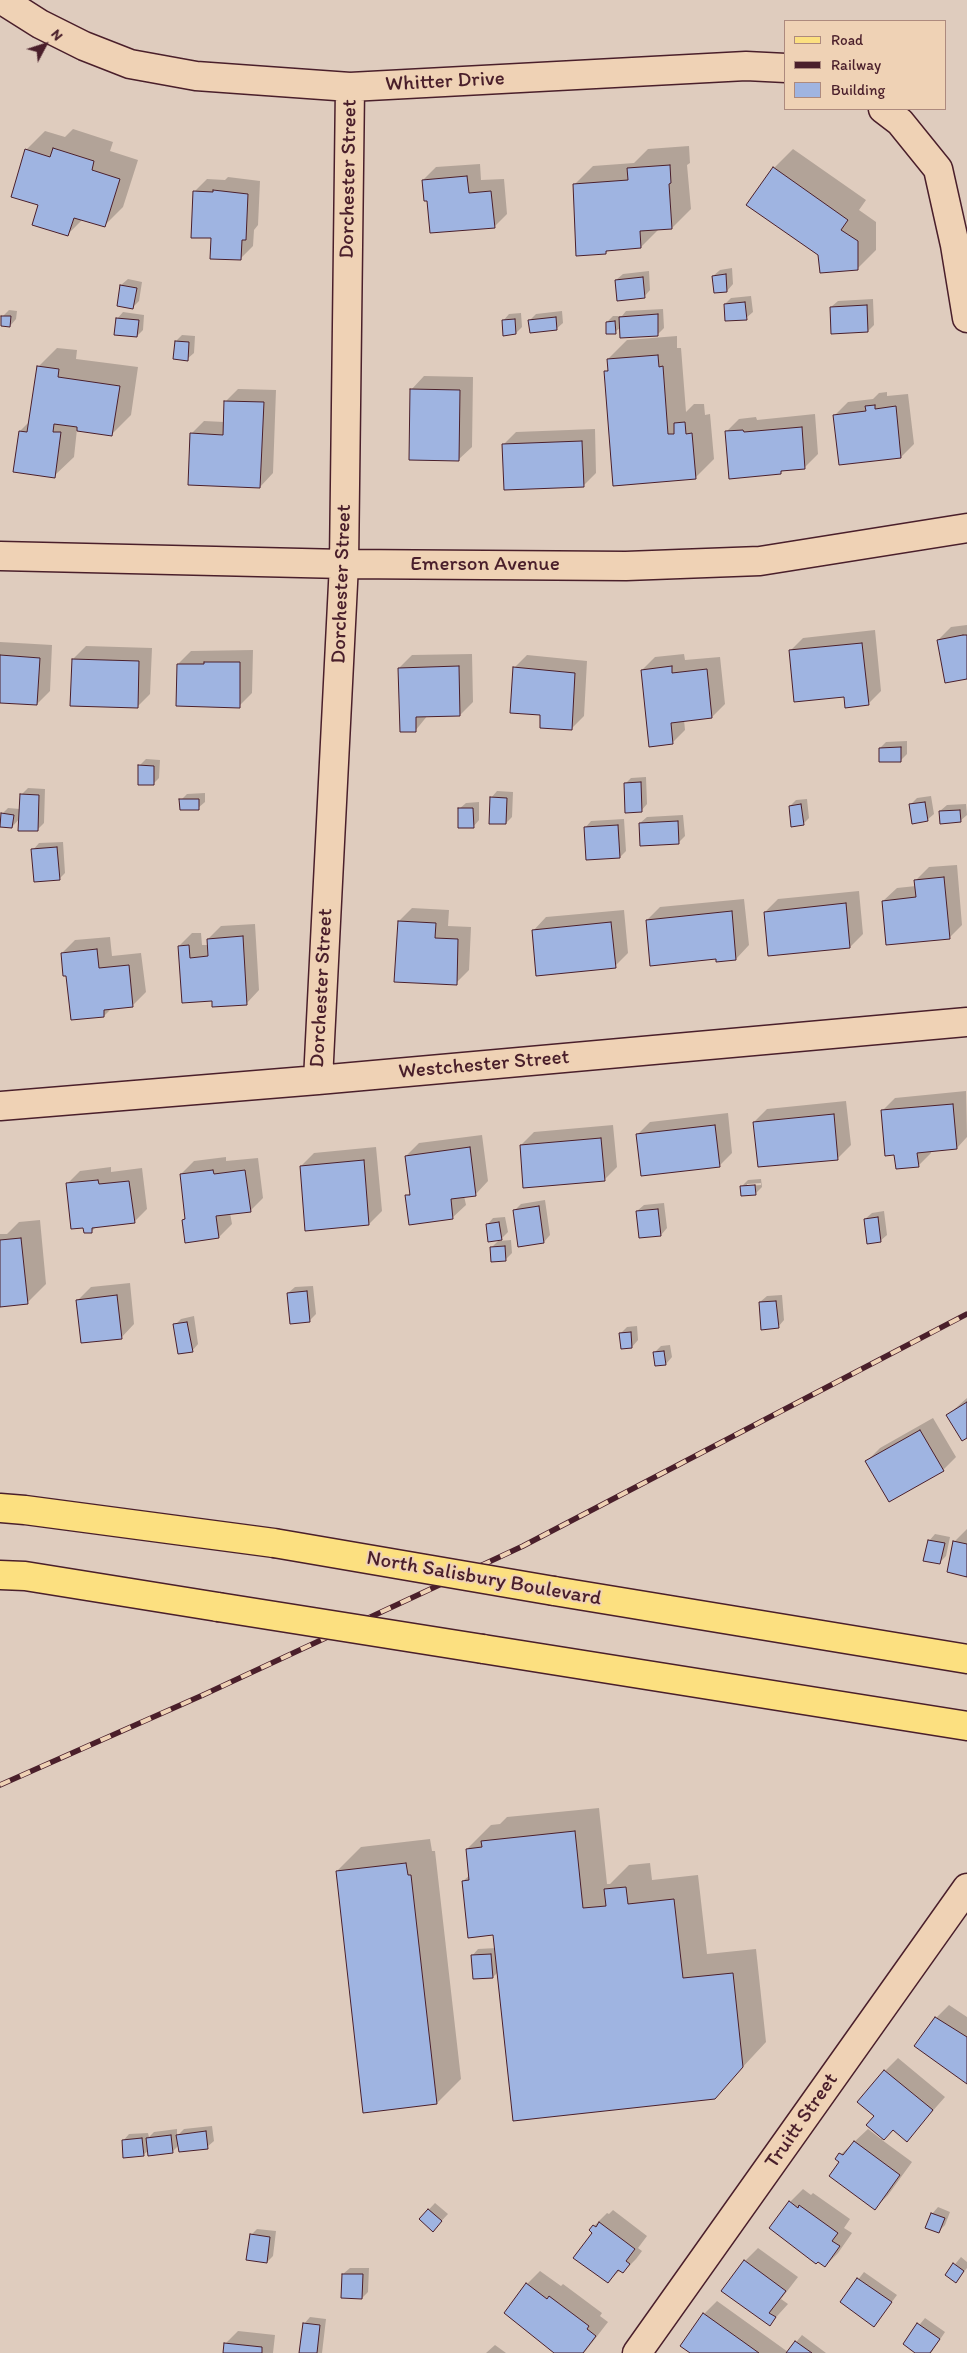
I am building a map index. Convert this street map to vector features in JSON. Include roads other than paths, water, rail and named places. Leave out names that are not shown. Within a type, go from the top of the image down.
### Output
[{"type":"main road","name":"North Salisbury Boulevard","points":[[0,1508],[274,1543],[967,1659]]},
{"type":"main road","points":[[0,1575],[25,1576],[967,1726]]},
{"type":"street","name":"Whitter Drive","points":[[2,0],[40,24],[84,46],[130,64],[196,76],[350,87],[746,66],[784,68]]},
{"type":"street","name":"Dorchester Street","points":[[318,1080],[344,564],[350,87]]},
{"type":"street","points":[[884,110],[900,122],[938,170],[955,245],[967,318]]},
{"type":"street","name":"Emerson Avenue","points":[[0,556],[344,564],[626,566],[760,561],[967,528]]},
{"type":"street","name":"Westchester Street","points":[[0,1106],[318,1080],[967,1022]]},
{"type":"street","name":"Truitt Street","points":[[637,2353],[967,1888]]},
{"type":"railway","points":[[0,1785],[203,1695],[523,1546],[967,1314]]}]
